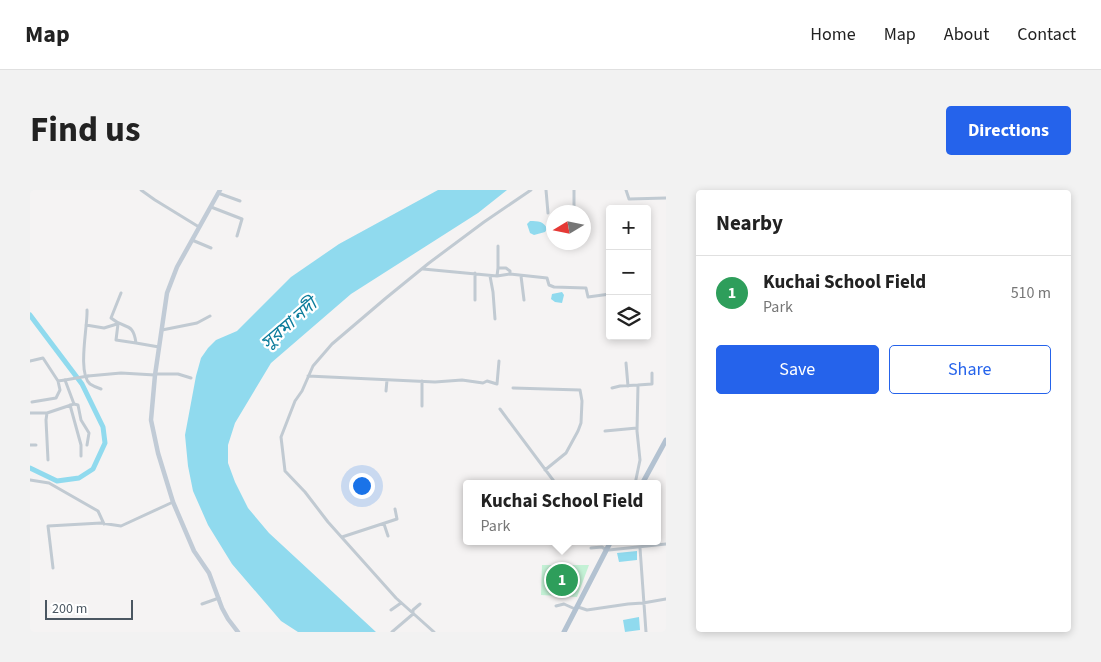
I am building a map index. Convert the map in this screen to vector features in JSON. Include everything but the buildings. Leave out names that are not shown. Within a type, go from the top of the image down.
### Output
[{"type":"main road","points":[[645,480],[666,440]]},
{"type":"main road","points":[[645,480],[666,444]]},
{"type":"main road","points":[[565,632],[610,545]]},
{"type":"street","points":[[141,190],[199,227]]},
{"type":"street","points":[[434,632],[401,603],[285,471],[280,437],[295,401],[302,391],[313,366],[332,344],[422,268],[531,190]]},
{"type":"street","points":[[546,190],[547,205]]},
{"type":"street","points":[[574,190],[574,205]]},
{"type":"street","points":[[626,190],[630,199],[666,198]]},
{"type":"street","points":[[238,632],[228,619],[209,573],[194,551],[173,502],[158,453],[151,420],[166,293],[177,267],[219,191],[240,201]]},
{"type":"street","points":[[211,207],[242,219],[238,236]]},
{"type":"street","points":[[192,240],[211,248]]},
{"type":"street","points":[[497,276],[498,246]]},
{"type":"street","points":[[422,268],[490,276],[510,274],[547,278],[549,285],[586,288],[588,297],[606,295]]},
{"type":"street","points":[[498,268],[506,268],[510,271],[510,274]]},
{"type":"street","points":[[475,273],[475,300]]},
{"type":"street","points":[[490,276],[495,319]]},
{"type":"street","points":[[520,276],[524,300]]},
{"type":"street","points":[[121,293],[112,318],[118,324],[131,328],[134,332],[136,343]]},
{"type":"street","points":[[87,310],[83,345],[86,378],[90,384],[101,389]]},
{"type":"street","points":[[161,330],[196,323],[210,316]]},
{"type":"street","points":[[118,324],[116,340],[159,347]]},
{"type":"street","points":[[86,325],[104,328],[118,324]]},
{"type":"street","points":[[30,361],[43,358],[58,382],[60,390],[56,398],[32,402]]},
{"type":"street","points":[[308,376],[422,381],[462,380],[483,383],[487,381],[497,384],[499,361]]},
{"type":"street","points":[[626,363],[628,386]]},
{"type":"street","points":[[58,382],[88,376],[121,373],[178,374],[192,378]]},
{"type":"street","points":[[612,388],[652,384],[652,373]]},
{"type":"street","points":[[65,380],[81,445],[81,456]]},
{"type":"street","points":[[386,391],[387,380]]},
{"type":"street","points":[[422,381],[422,406]]},
{"type":"street","points":[[636,480],[640,460],[637,428],[638,386]]},
{"type":"street","points":[[513,388],[580,390],[582,401],[581,423],[578,431],[566,454],[545,470]]},
{"type":"street","points":[[30,413],[47,413],[78,405],[82,420],[89,433],[87,446]]},
{"type":"street","points":[[500,409],[553,480]]},
{"type":"street","points":[[47,413],[48,460]]},
{"type":"street","points":[[605,431],[637,428]]},
{"type":"street","points":[[30,445],[36,445]]},
{"type":"street","points":[[30,480],[49,483],[98,511],[104,524]]},
{"type":"street","points":[[53,568],[48,526],[104,524],[121,526],[173,502]]},
{"type":"street","points":[[342,537],[398,519],[395,509]]},
{"type":"street","points":[[384,524],[388,536]]},
{"type":"street","points":[[590,548],[608,550],[660,545]]},
{"type":"street","points":[[640,548],[646,632]]},
{"type":"street","points":[[202,604],[218,598]]},
{"type":"street","points":[[556,606],[564,604],[587,610],[628,604],[644,604],[666,599]]},
{"type":"street","points":[[391,610],[401,603]]},
{"type":"street","points":[[392,632],[413,614],[413,610],[420,604]]},
{"type":"green space","points":[[542,565],[589,565],[577,597],[541,595]]},
{"type":"water","name":"সুরমা নদী","points":[[438,190],[507,190],[478,213],[351,294],[271,363],[235,423],[228,445],[228,463],[248,508],[269,533],[376,632],[298,632],[281,621],[232,564],[208,525],[193,491],[185,435],[201,358],[216,340],[237,331],[291,277],[339,244]]},
{"type":"water","points":[[530,221],[538,221],[546,226],[546,230],[534,235],[530,233],[527,224]]},
{"type":"water","points":[[562,292],[564,295],[562,303],[551,299],[552,294]]},
{"type":"water","points":[[637,551],[637,560],[619,562],[617,553]]},
{"type":"water","points":[[639,617],[640,630],[625,632],[623,620]]},
{"type":"waterway","points":[[30,315],[82,384],[103,427],[105,443],[93,469],[79,478],[57,481],[30,468]]},
{"type":"place","name":"Kuchai School Field","points":[[562,580]]}]
